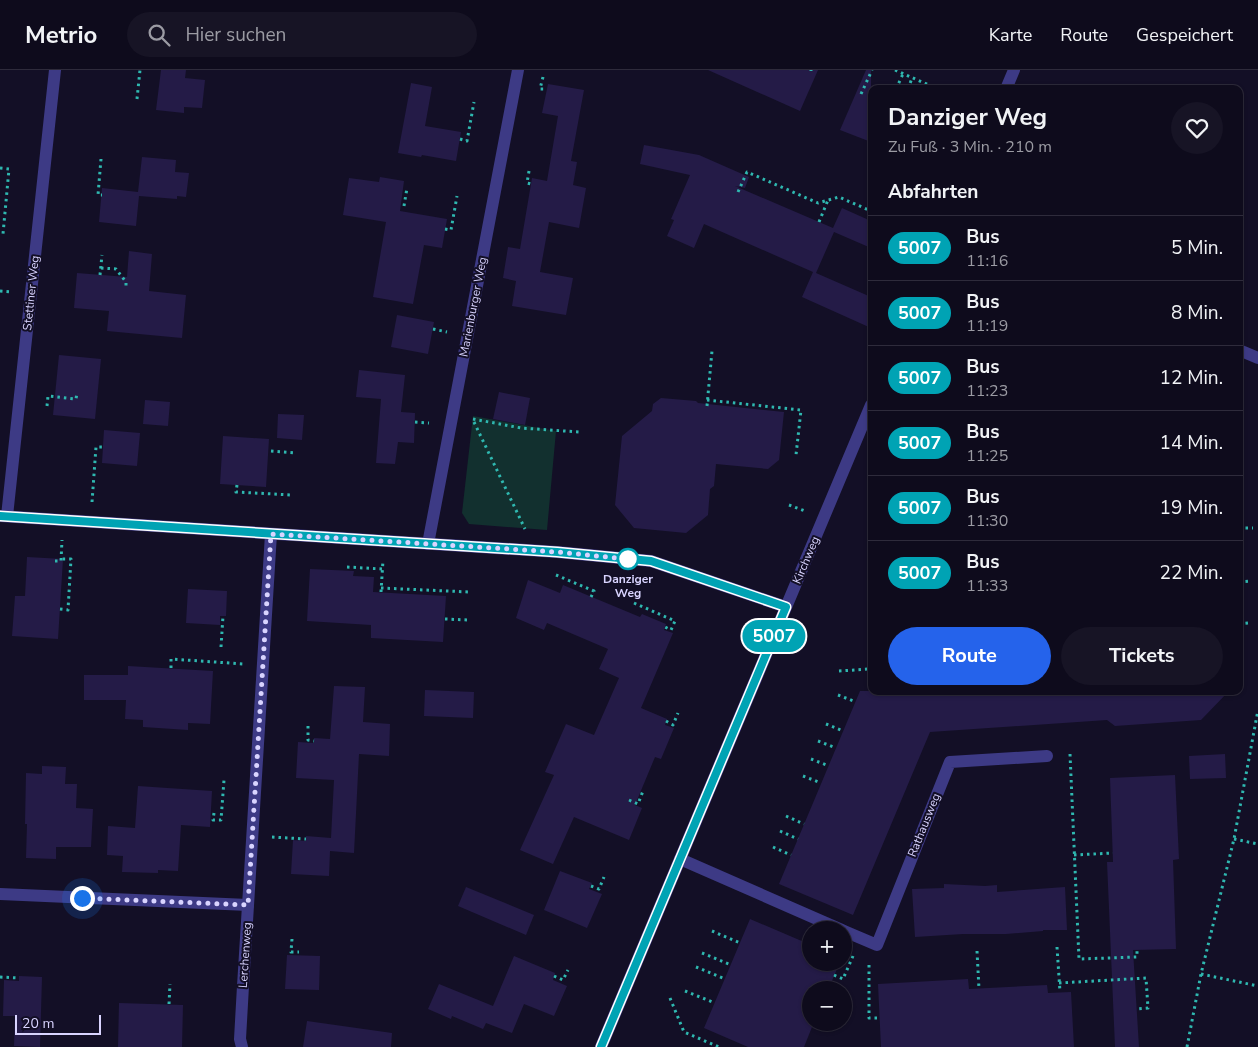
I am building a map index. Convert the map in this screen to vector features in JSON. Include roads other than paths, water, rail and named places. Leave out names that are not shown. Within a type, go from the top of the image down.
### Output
[{"type":"street","name":"Stettiner Weg","points":[[4,516],[55,70]]},
{"type":"street","name":"Marienburger Weg","points":[[428,544],[518,70]]},
{"type":"street","points":[[1008,85],[1014,70]]},
{"type":"street","points":[[1243,352],[1258,358]]},
{"type":"street","name":"Kirchweg","points":[[601,1047],[868,412]]},
{"type":"street","points":[[4,516],[535,551],[651,561],[786,607]]},
{"type":"street","name":"Lerchenweg","points":[[242,1047],[240,1039],[271,534]]},
{"type":"street","name":"Rathausweg","points":[[852,934],[877,946],[950,762],[1047,756]]},
{"type":"street","points":[[680,859],[822,921]]},
{"type":"street","points":[[0,894],[248,905]]},
{"type":"place","name":"Danziger Weg","points":[[628,559]]}]
